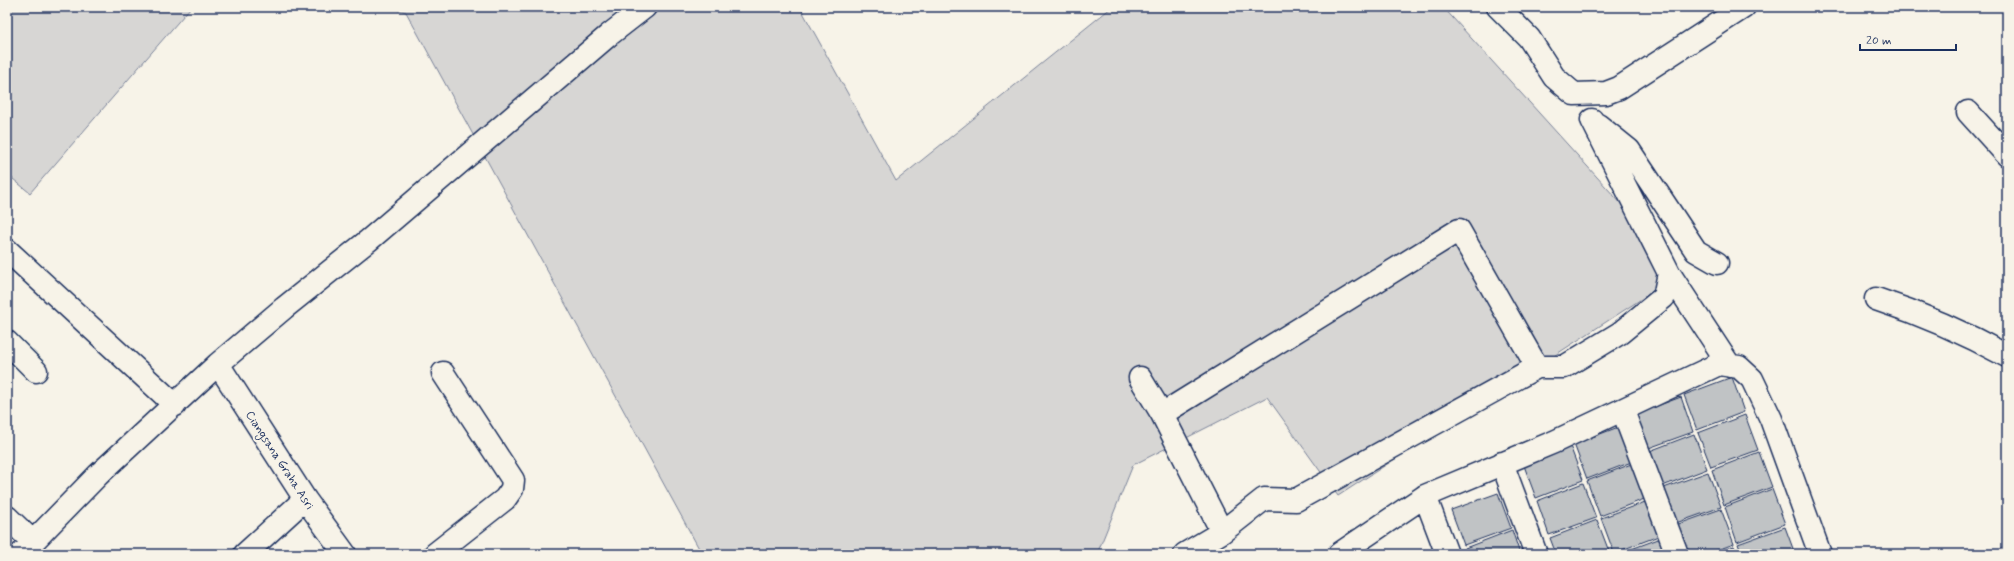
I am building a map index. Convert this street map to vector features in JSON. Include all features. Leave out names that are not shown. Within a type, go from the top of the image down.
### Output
[{"type":"street","points":[[7,517],[27,548],[98,475],[218,364],[284,308],[369,240],[609,35],[645,7]]},
{"type":"street","points":[[1498,7],[1529,38],[1554,76],[1574,94],[1592,120],[1669,273],[1730,366]]},
{"type":"street","points":[[1574,94],[1606,93],[1619,88],[1744,7]]},
{"type":"street","points":[[1968,112],[2007,155]]},
{"type":"street","points":[[1592,120],[1629,150],[1696,251],[1717,263]]},
{"type":"street","points":[[1162,414],[1459,230],[1537,367]]},
{"type":"street","points":[[7,250],[175,405]]},
{"type":"street","points":[[1186,554],[1222,532],[1264,498],[1296,500],[1537,367],[1564,367],[1620,334],[1664,297],[1669,273]]},
{"type":"street","points":[[1876,298],[1904,308],[1969,336],[2007,356]]},
{"type":"street","points":[[7,342],[36,371]]},
{"type":"street","name":"Ciangsana Graha Asri","points":[[218,364],[305,499],[345,554]]},
{"type":"street","points":[[1339,554],[1426,496],[1623,411],[1719,364],[1739,367],[1752,379],[1771,419],[1820,554]]},
{"type":"street","points":[[435,554],[505,499],[512,489],[513,480],[443,372]]},
{"type":"street","points":[[1140,378],[1162,414],[1222,532]]},
{"type":"street","points":[[1623,411],[1677,554]]},
{"type":"street","points":[[1502,463],[1536,554]]},
{"type":"street","points":[[1426,496],[1447,554]]},
{"type":"street","points":[[245,554],[305,499]]},
{"type":"shaded area","points":[[7,7],[191,7],[30,193],[7,174]]},
{"type":"shaded area","points":[[387,7],[800,7],[896,181],[1112,7],[1443,7],[1683,272],[1338,496],[1267,397],[1133,465],[1097,554],[702,554],[406,12]]},
{"type":"building","points":[[1732,377],[1744,412],[1697,430],[1684,395]]},
{"type":"building","points":[[1681,397],[1693,432],[1646,449],[1633,415]]},
{"type":"building","points":[[1745,415],[1758,450],[1711,467],[1698,433]]},
{"type":"building","points":[[1621,426],[1634,461],[1587,479],[1574,444]]},
{"type":"building","points":[[1694,434],[1707,469],[1660,487],[1647,452]]},
{"type":"building","points":[[1570,446],[1583,480],[1536,498],[1523,463]]},
{"type":"building","points":[[1759,452],[1772,487],[1724,505],[1712,470]]},
{"type":"building","points":[[1634,463],[1647,498],[1600,516],[1587,481]]},
{"type":"building","points":[[1708,472],[1721,507],[1673,524],[1661,489]]},
{"type":"building","points":[[1583,483],[1596,518],[1549,535],[1537,501]]},
{"type":"building","points":[[1772,489],[1785,524],[1737,542],[1725,507]]},
{"type":"building","points":[[1498,493],[1511,528],[1464,545],[1451,510]]},
{"type":"building","points":[[1648,501],[1661,535],[1614,553],[1601,518]]},
{"type":"building","points":[[1721,509],[1734,544],[1706,554],[1684,554],[1673,526]]},
{"type":"building","points":[[1597,520],[1610,554],[1556,554],[1550,538]]},
{"type":"building","points":[[1785,527],[1795,554],[1742,554],[1738,544]]},
{"type":"building","points":[[1512,530],[1520,554],[1467,554],[1465,548]]},
{"type":"building","points":[[1661,538],[1667,554],[1618,554]]},
{"type":"building","points":[[1734,546],[1737,554],[1713,554]]}]
